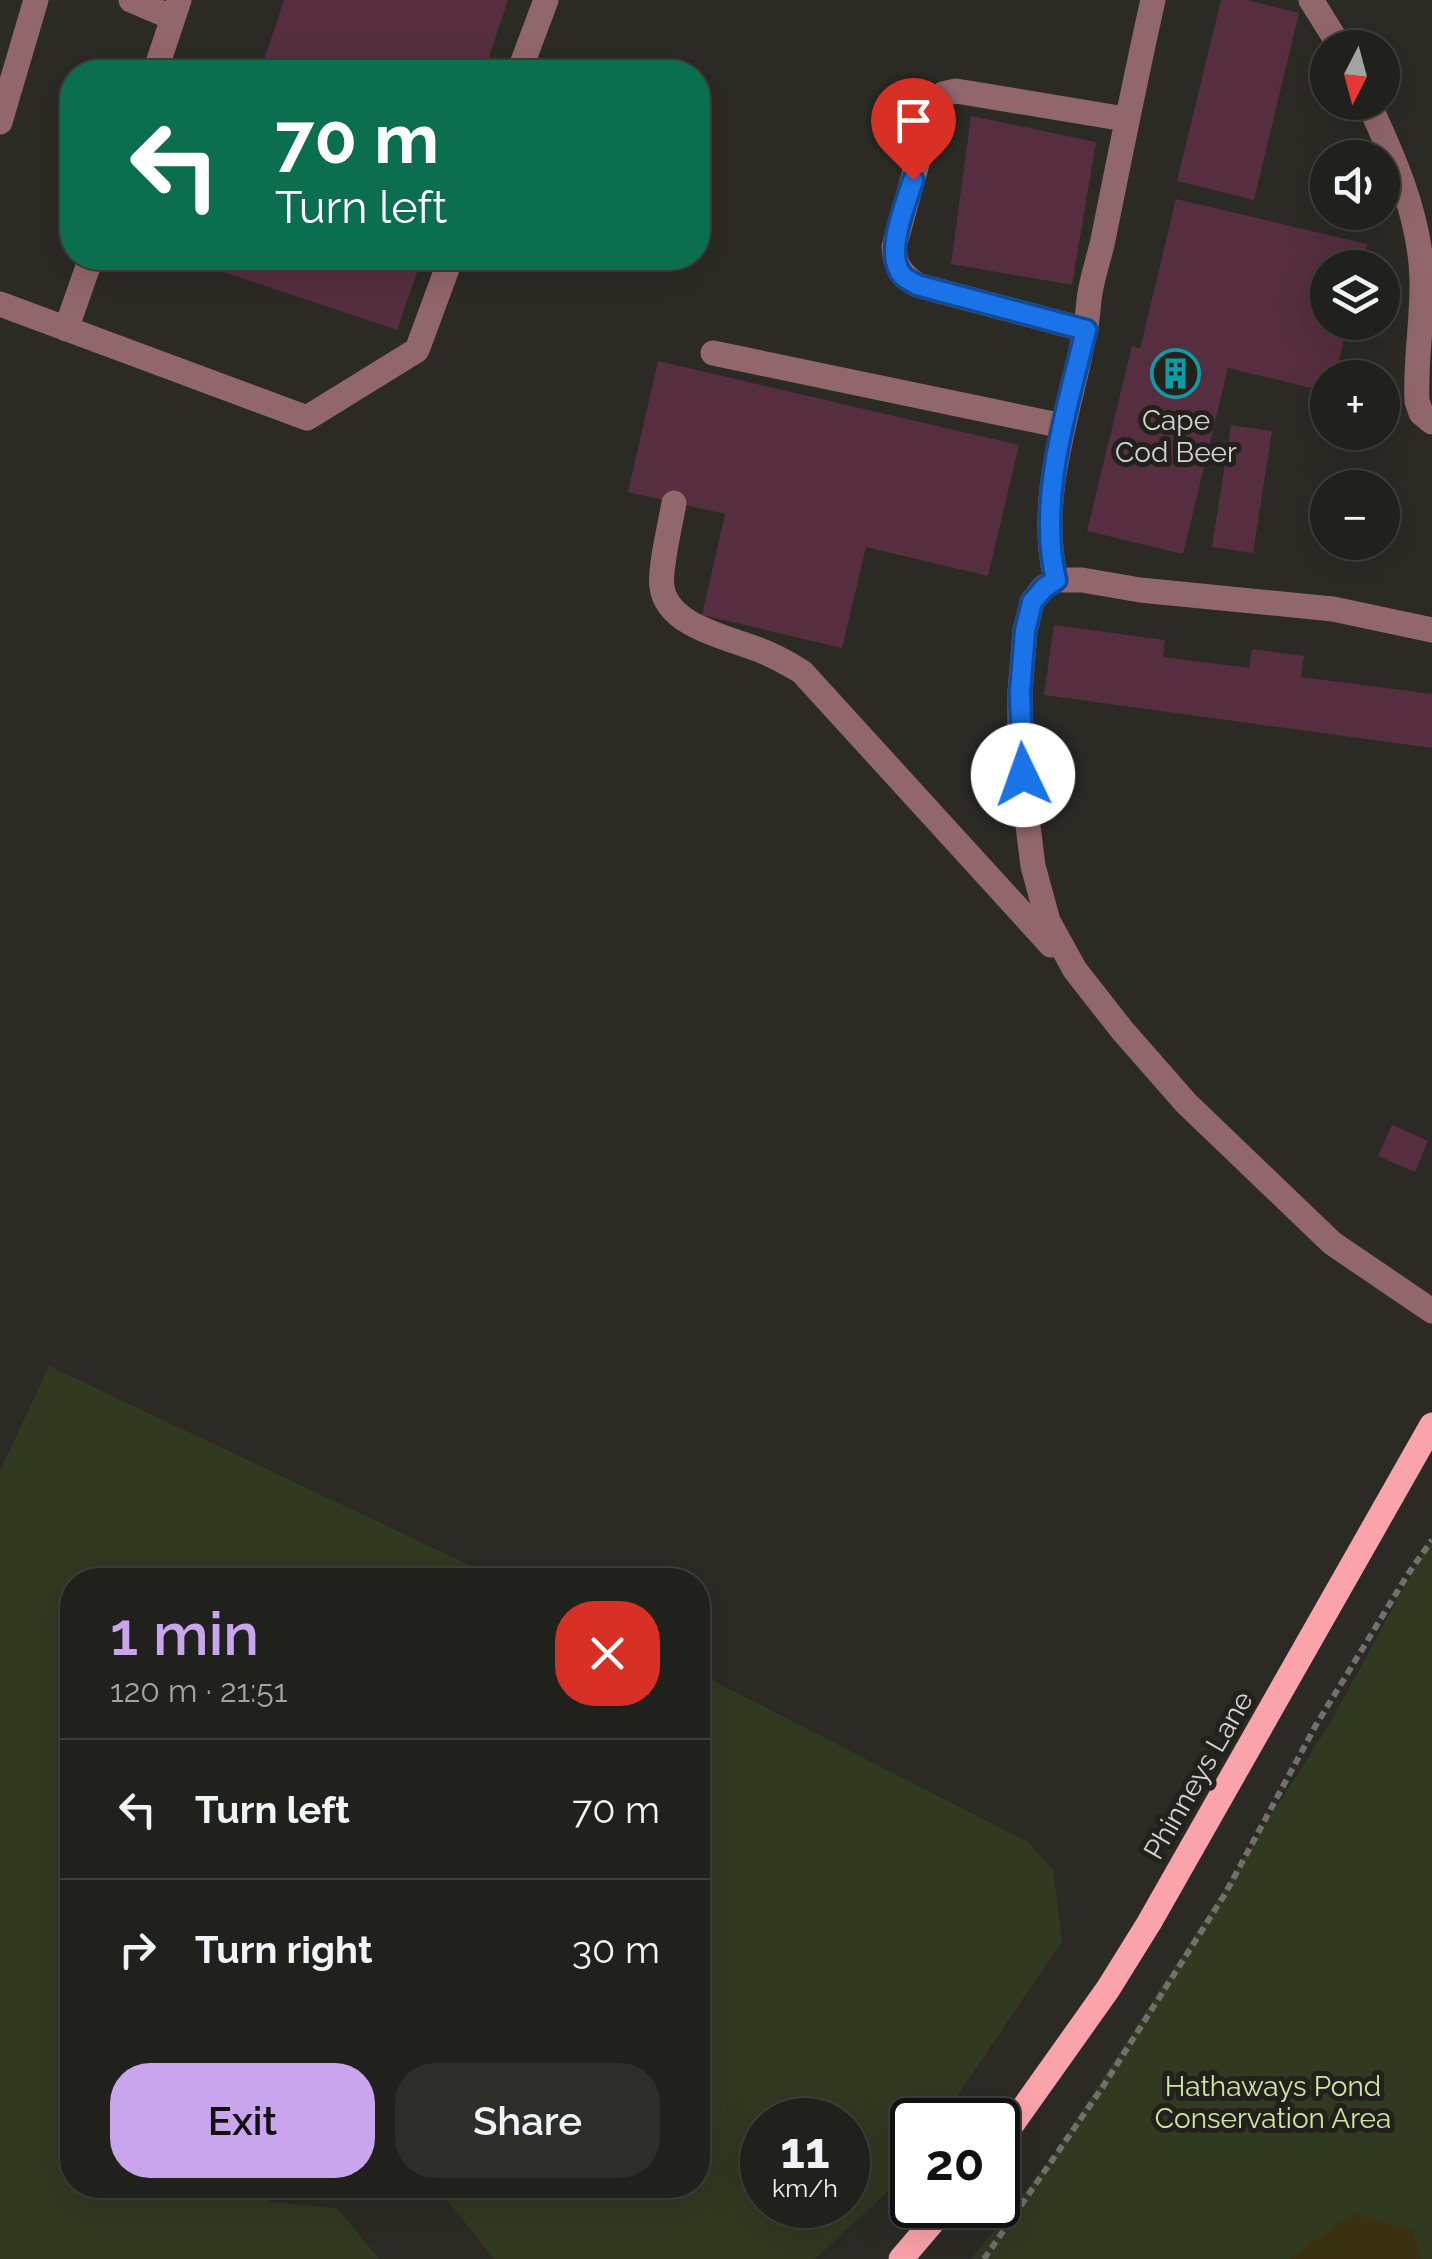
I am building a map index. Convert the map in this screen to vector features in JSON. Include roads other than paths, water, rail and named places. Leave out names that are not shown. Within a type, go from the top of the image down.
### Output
[{"type":"main road","name":"Phinneys Lane","points":[[1020,2113],[1149,1924],[1432,1424]]},
{"type":"main road","points":[[901,2259],[927,2228]]},
{"type":"lane","points":[[0,122],[36,0]]},
{"type":"lane","points":[[131,0],[176,9],[159,60]]},
{"type":"lane","points":[[524,60],[546,0]]},
{"type":"lane","points":[[1056,580],[1049,525],[1063,426],[1154,0]]},
{"type":"lane","points":[[1311,0],[1330,30]]},
{"type":"lane","points":[[1086,330],[917,285],[902,275],[894,246],[931,112],[943,94],[956,91],[1126,119]]},
{"type":"lane","points":[[1376,120],[1395,161],[1416,226],[1422,277],[1417,402],[1421,413],[1432,422]]},
{"type":"lane","points":[[66,330],[87,270]]},
{"type":"lane","points":[[0,304],[307,418],[418,350],[447,270]]},
{"type":"lane","points":[[713,353],[1063,426]]},
{"type":"lane","points":[[674,503],[662,588],[669,606],[712,636],[754,648],[802,672],[1075,970],[1186,1103],[1332,1244],[1432,1311]]},
{"type":"lane","points":[[1075,970],[1048,921],[1034,866],[1020,749],[1025,631],[1032,602],[1044,588],[1056,580],[1082,580],[1140,590],[1333,610],[1432,630]]},
{"type":"place","name":"Cape Cod Beer","points":[[1176,373]]},
{"type":"park label","name":"Hathaways Pond Conservation Area","points":[[1273,2102]]}]
